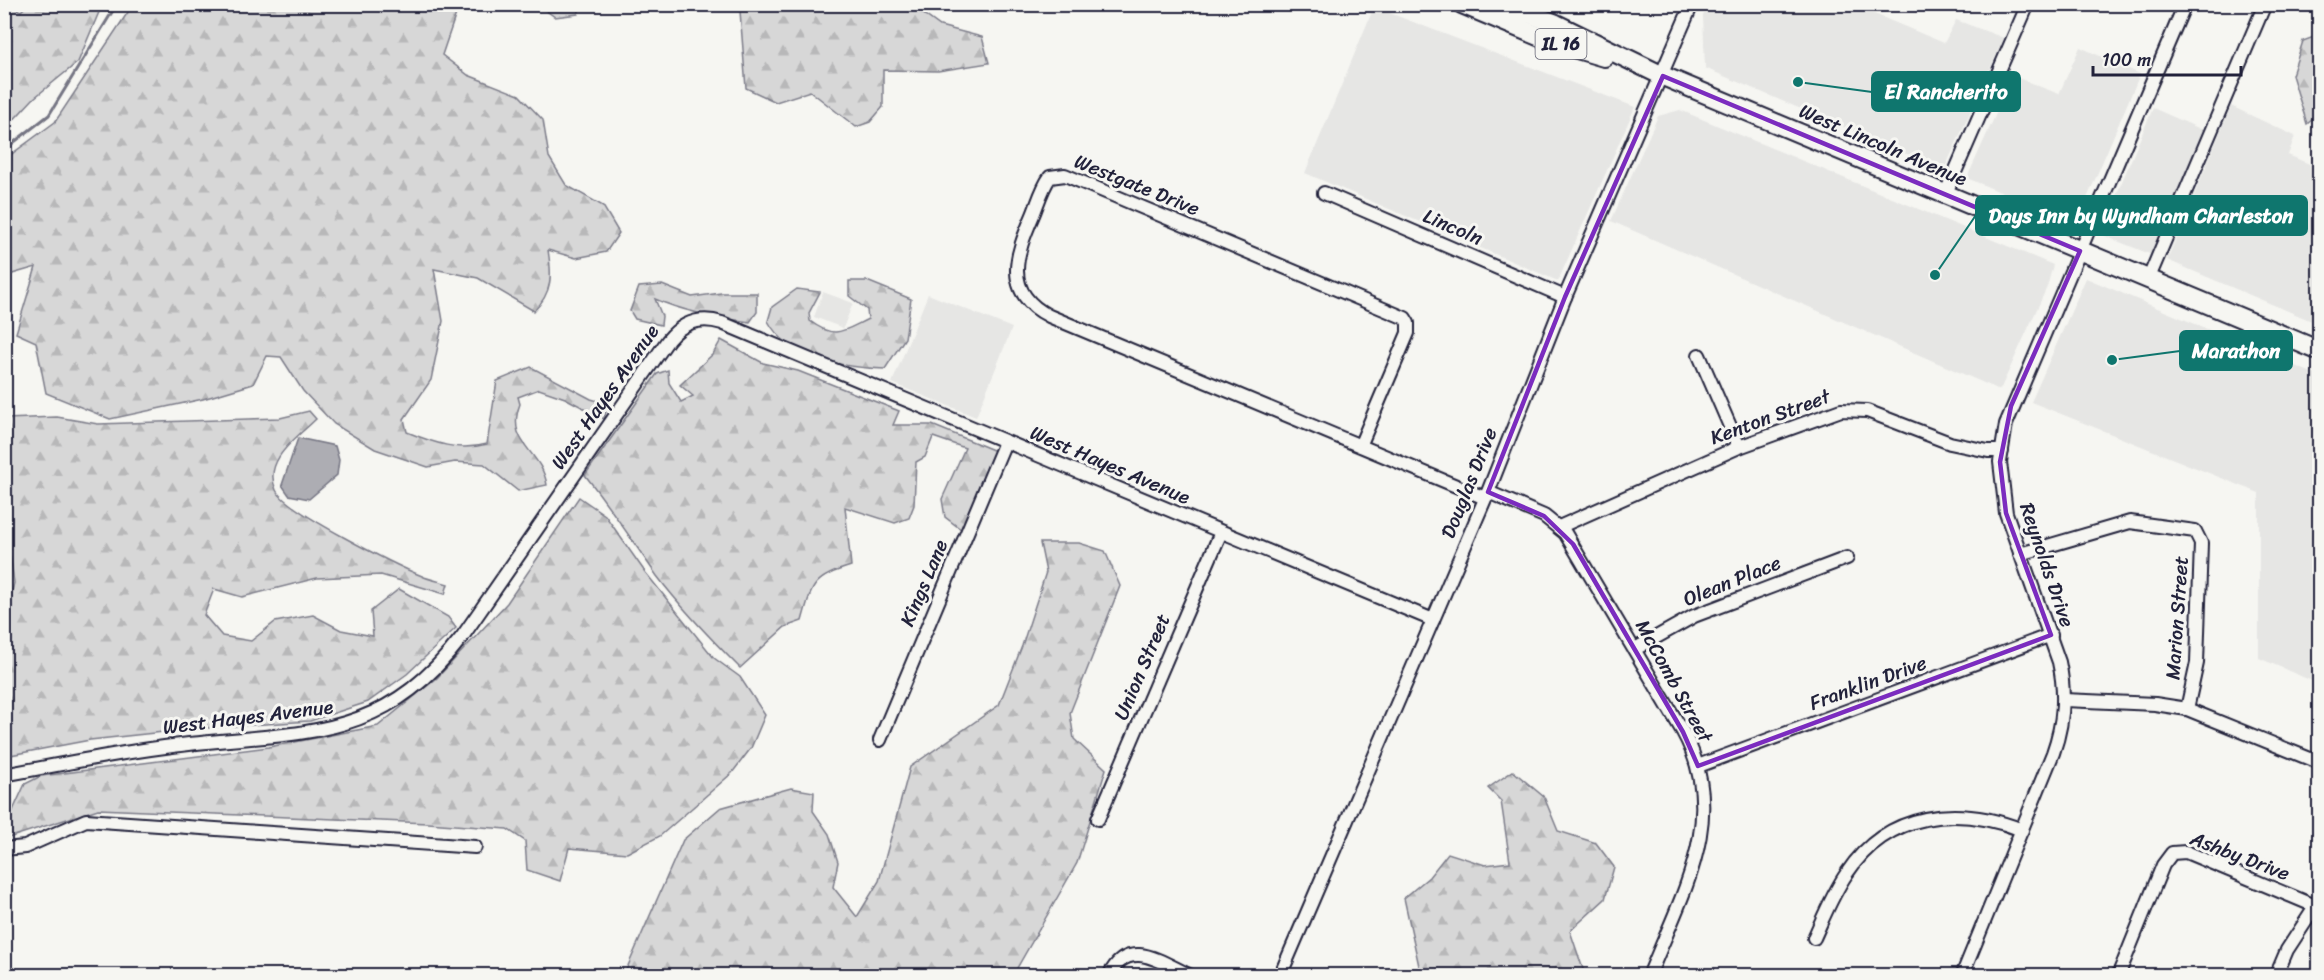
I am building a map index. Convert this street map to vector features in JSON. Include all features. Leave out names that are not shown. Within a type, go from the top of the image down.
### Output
[{"type":"main road","name":"IL 16","points":[[1462,4],[1550,41],[1663,76]]},
{"type":"main road","name":"IL 16","points":[[1505,4],[1556,24],[1663,76]]},
{"type":"main road","name":"West Lincoln Avenue","points":[[1663,76],[2319,351]]},
{"type":"street","name":"Douglas Drive","points":[[1280,975],[1487,495],[1565,297],[1663,76],[1692,4]]},
{"type":"street","points":[[1945,195],[2028,4]]},
{"type":"street","name":"Reynolds Drive","points":[[1962,975],[2059,736],[2064,700],[2059,662],[2051,635],[2006,513],[2001,479],[2002,451],[2011,406],[2080,252],[2185,4]]},
{"type":"street","points":[[2148,280],[2265,4]]},
{"type":"street","name":"Westgate Drive","points":[[1360,446],[1408,333],[1408,323],[1405,318],[1065,175],[1050,177],[1017,256],[1016,267],[1022,290],[1036,308],[1049,316],[1360,446],[1487,495]]},
{"type":"street","name":"Lincoln","points":[[1324,193],[1565,297]]},
{"type":"street","name":"West Hayes Avenue","points":[[4,775],[131,752],[311,733],[354,721],[398,699],[448,655],[668,340],[675,331],[692,321],[722,323],[1433,621]]},
{"type":"street","points":[[1699,355],[1739,447]]},
{"type":"street","name":"Kenton Street","points":[[1559,527],[1739,447],[1828,413],[1854,410],[1880,416],[1950,443],[1988,451],[2002,451]]},
{"type":"street","name":"Kings Lane","points":[[880,740],[1005,442]]},
{"type":"street","name":"McComb Street","points":[[1487,495],[1544,516],[1559,527],[1573,544],[1683,732],[1698,766],[1704,810],[1699,847],[1649,975]]},
{"type":"street","name":"Marion Street","points":[[2020,554],[2123,523],[2143,523],[2195,531],[2201,543],[2197,663],[2187,709]]},
{"type":"street","name":"Union Street","points":[[1098,819],[1221,531]]},
{"type":"street","name":"Olean Place","points":[[1635,649],[1694,616],[1847,558]]},
{"type":"street","name":"Franklin Drive","points":[[1698,766],[2051,635]]},
{"type":"street","points":[[2064,700],[2155,704],[2187,709],[2319,763]]},
{"type":"street","points":[[1815,938],[1847,871],[1860,856],[1890,832],[1922,819],[1957,814],[1990,819],[2022,830]]},
{"type":"street","points":[[4,849],[26,847],[86,820],[475,847]]},
{"type":"street","name":"Ashby Drive","points":[[2118,975],[2166,858],[2172,853],[2186,852],[2318,905]]},
{"type":"street","points":[[2276,975],[2288,950],[2318,905]]},
{"type":"street","points":[[1109,975],[1123,957],[1138,954],[1191,975]]},
{"type":"highlighted area","points":[[1663,76],[2080,251],[2011,406],[2000,462],[2006,513],[2051,635],[1698,766],[1683,732],[1573,544],[1544,516],[1488,492],[1565,297]]},
{"type":"shaded area","points":[[1708,4],[1853,5],[1944,43],[1956,20],[2004,38],[1944,170],[1705,68],[1703,16]]},
{"type":"shaded area","points":[[1374,7],[1635,107],[1558,281],[1305,173]]},
{"type":"shaded area","points":[[2080,47],[2140,74],[2076,224],[1967,178],[2013,76],[2059,94]]},
{"type":"shaded area","points":[[2231,106],[2295,136],[2288,155],[2319,168],[2319,324],[2167,260]]},
{"type":"shaded area","points":[[2153,108],[2205,131],[2152,255],[2100,234]]},
{"type":"shaded area","points":[[1680,110],[2053,265],[2047,287],[2000,390],[1611,221],[1658,116]]},
{"type":"shaded area","points":[[2086,278],[2319,376],[2319,684],[2259,658],[2259,493],[2031,402]]},
{"type":"shaded area","points":[[823,292],[853,303],[843,328],[814,317]]},
{"type":"shaded area","points":[[928,294],[1012,328],[976,417],[892,383]]},
{"type":"shaded area","points":[[298,438],[335,446],[339,460],[337,475],[309,499],[289,495],[282,485]]},
{"type":"green space","points":[[5,4],[21,11],[27,5],[102,5],[78,62],[34,98],[5,129]]},
{"type":"green space","points":[[136,4],[459,5],[442,55],[468,75],[519,95],[543,120],[549,157],[566,185],[603,206],[619,233],[606,252],[576,258],[548,250],[550,283],[545,297],[534,311],[478,278],[434,269],[443,321],[431,380],[404,419],[407,432],[437,443],[457,447],[487,444],[497,381],[531,367],[591,399],[608,404],[604,419],[565,398],[539,389],[518,397],[520,404],[517,428],[520,438],[544,473],[547,485],[518,491],[484,464],[455,462],[428,467],[375,449],[334,424],[303,391],[281,357],[267,356],[253,384],[203,399],[110,419],[46,393],[36,342],[16,333],[36,267],[9,275],[5,282],[5,159],[55,122],[130,9]]},
{"type":"green space","points":[[538,5],[581,5],[578,14],[555,17]]},
{"type":"green space","points":[[737,5],[911,5],[940,26],[982,37],[989,63],[938,71],[883,70],[883,107],[870,122],[856,127],[810,91],[776,102],[746,88],[740,11]]},
{"type":"green space","points":[[2319,35],[2319,114],[2307,124],[2292,75],[2303,41]]},
{"type":"green space","points":[[849,281],[867,281],[911,299],[905,338],[885,369],[836,363],[804,353],[777,334],[768,321],[772,307],[797,289],[820,292],[809,313],[810,321],[833,332],[852,327],[868,319],[867,310],[849,296]]},
{"type":"green space","points":[[662,285],[692,297],[721,293],[757,293],[757,312],[750,322],[726,319],[678,308],[655,299],[662,316],[661,325],[635,319],[630,311],[639,287]]},
{"type":"green space","points":[[721,340],[763,363],[798,371],[899,411],[893,425],[932,425],[998,452],[962,530],[945,517],[942,499],[965,448],[933,437],[925,457],[916,462],[914,505],[909,518],[895,523],[845,507],[851,566],[821,579],[812,591],[802,621],[785,627],[740,668],[697,624],[657,576],[585,475],[657,374],[668,370],[669,383],[681,402],[693,396],[680,385],[713,354]]},
{"type":"green space","points":[[309,411],[316,419],[292,441],[278,459],[273,479],[276,490],[299,510],[343,537],[428,579],[448,584],[445,594],[381,575],[317,578],[242,597],[214,589],[204,615],[222,636],[251,641],[275,622],[313,615],[341,630],[373,636],[371,611],[399,589],[448,617],[456,628],[407,674],[368,702],[310,721],[191,729],[90,740],[5,756],[5,618],[14,583],[9,546],[5,546],[5,419],[57,417],[98,424],[280,418]]},
{"type":"green space","points":[[579,497],[605,515],[645,572],[714,658],[740,677],[765,715],[751,748],[732,773],[660,836],[627,853],[569,848],[560,881],[527,870],[525,841],[507,829],[428,823],[98,809],[5,839],[5,828],[25,784],[41,776],[269,747],[378,726],[437,678],[507,603]]},
{"type":"green space","points":[[1040,543],[1079,543],[1105,551],[1120,586],[1070,713],[1074,739],[1106,769],[1077,863],[1013,975],[624,975],[683,840],[720,808],[791,788],[814,792],[813,811],[829,834],[838,862],[833,887],[857,917],[879,881],[910,767],[999,705],[1022,646],[1046,572]]},
{"type":"green space","points":[[1513,771],[1544,797],[1558,831],[1596,843],[1614,867],[1605,899],[1570,931],[1585,975],[1421,975],[1404,898],[1429,877],[1448,853],[1485,865],[1510,862],[1501,801],[1488,788]]},
{"type":"waterway","points":[[4,150],[49,115],[117,4]]},
{"type":"place","name":"El Rancherito","points":[[1798,82]]},
{"type":"place","name":"Days Inn by Wyndham Charleston","points":[[1935,275]]},
{"type":"place","name":"Marathon","points":[[2112,360]]}]
